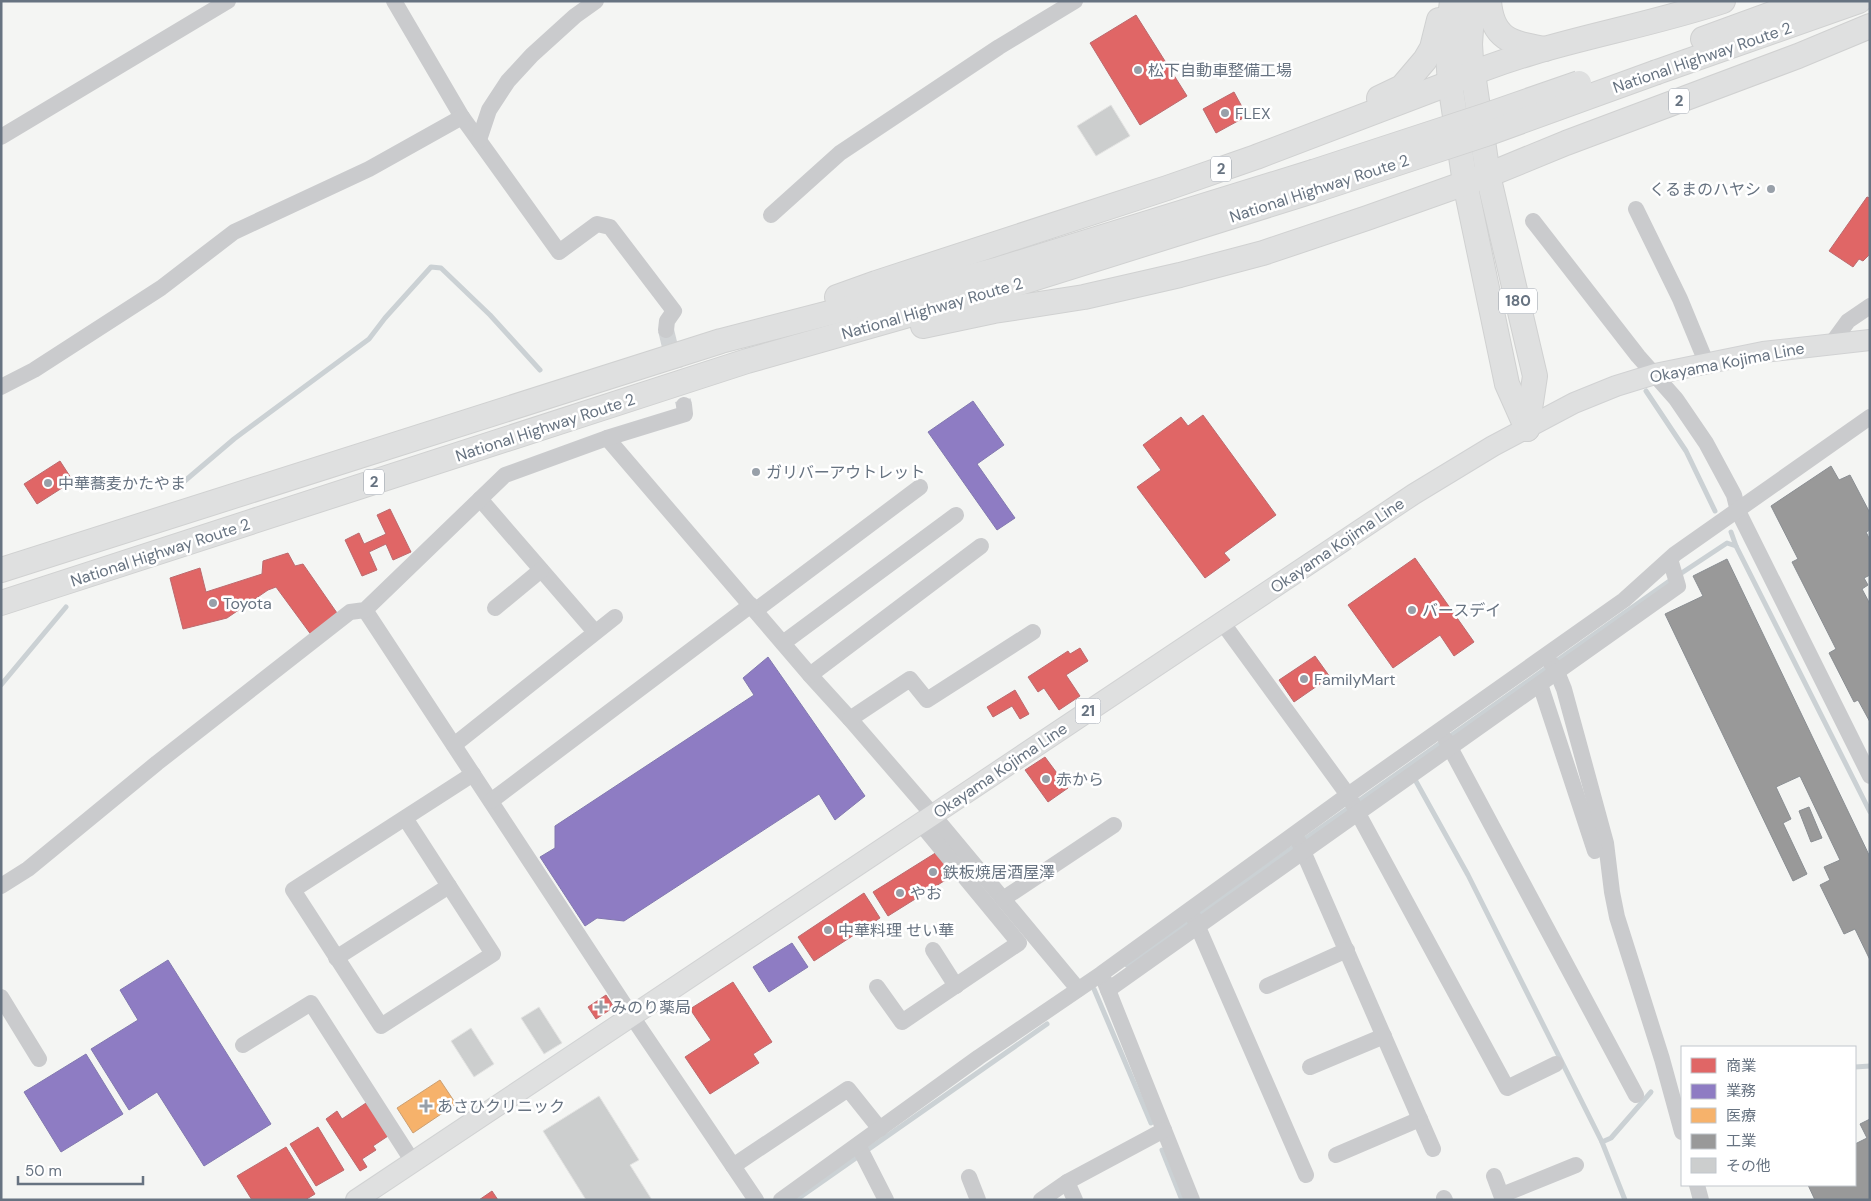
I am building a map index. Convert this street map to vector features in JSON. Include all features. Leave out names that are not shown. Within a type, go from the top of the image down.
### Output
[{"type":"highway","points":[[1256,157],[1277,142],[1402,87],[1432,48],[1442,1]]},
{"type":"highway","name":"180","points":[[1452,1],[1447,42],[1450,83],[1465,183],[1507,384],[1527,429]]},
{"type":"highway","name":"180","points":[[1473,1],[1470,44],[1488,175],[1535,376],[1527,429]]},
{"type":"highway","points":[[1489,1],[1493,22],[1498,31],[1514,43],[1546,49]]},
{"type":"highway","name":"2","points":[[721,341],[876,283],[1256,157],[1473,73],[1546,49],[1723,1]]},
{"type":"highway","name":"National Highway Route 2","points":[[1,570],[721,341],[1000,269],[1489,133],[1806,1]]},
{"type":"highway","name":"National Highway Route 2","points":[[1654,65],[1859,1]]},
{"type":"highway","name":"2","points":[[747,361],[994,311],[1084,297],[1180,275],[1263,253],[1488,175],[1566,143],[1798,56],[1870,26]]},
{"type":"highway","name":"National Highway Route 2","points":[[1,603],[747,361],[1007,287],[1316,180]]},
{"type":"main road","name":"Okayama Kojima Line","points":[[356,1200],[1414,494],[1493,446],[1574,403],[1616,386],[1655,374],[1706,362],[1763,352],[1870,340]]},
{"type":"street","points":[[1,137],[228,1]]},
{"type":"street","points":[[394,1],[462,117],[559,252],[597,224],[610,227],[674,310],[667,320],[666,330]]},
{"type":"street","points":[[479,140],[489,110],[508,81],[532,55],[575,16],[596,1]]},
{"type":"street","points":[[771,215],[847,148],[1075,1]]},
{"type":"street","points":[[1,387],[34,370],[161,288],[234,232],[369,169],[462,117]]},
{"type":"street","points":[[1636,209],[1680,299],[1706,362]]},
{"type":"street","points":[[1533,221],[1638,356],[1676,399],[1706,443],[1734,495],[1738,511],[1870,776]]},
{"type":"street","points":[[1832,344],[1848,321],[1870,306]]},
{"type":"street","points":[[1,886],[28,869],[156,763],[350,612],[365,610],[505,475],[607,438],[686,414],[684,405]]},
{"type":"street","points":[[781,1200],[861,1150],[880,1129],[1101,974],[1194,917],[1552,663],[1678,586],[1674,571],[1675,554],[1870,417]]},
{"type":"street","points":[[607,438],[749,609],[783,643],[850,719],[926,819],[1012,922],[1078,990]]},
{"type":"street","points":[[491,801],[749,609],[920,487]]},
{"type":"street","points":[[480,499],[595,632]]},
{"type":"street","points":[[783,643],[956,515]]},
{"type":"street","points":[[810,675],[981,546]]},
{"type":"street","points":[[495,608],[541,570]]},
{"type":"street","points":[[1354,804],[1413,774],[1445,739],[1540,684],[1552,663],[1624,600],[1674,571]]},
{"type":"street","points":[[365,610],[631,1016],[756,1200]]},
{"type":"street","points":[[454,746],[615,616]]},
{"type":"street","points":[[1222,622],[1354,804],[1507,1088],[1556,1064]]},
{"type":"street","points":[[850,719],[910,679],[928,700],[1033,632]]},
{"type":"street","points":[[1552,663],[1564,689],[1606,843],[1616,917],[1662,1059],[1681,1128]]},
{"type":"street","points":[[1540,684],[1595,851]]},
{"type":"street","points":[[1445,739],[1636,1095]]},
{"type":"street","points":[[405,818],[493,954],[381,1026],[293,890],[473,774]]},
{"type":"street","points":[[877,987],[902,1022],[1019,943],[1003,899],[926,819]]},
{"type":"street","points":[[1003,899],[1114,825]]},
{"type":"street","points":[[1300,842],[1433,1149]]},
{"type":"street","points":[[336,958],[449,886]]},
{"type":"street","points":[[1108,990],[1194,917]]},
{"type":"street","points":[[1194,917],[1306,1175]]},
{"type":"street","points":[[933,950],[956,986]]},
{"type":"street","points":[[1267,986],[1347,950]]},
{"type":"street","points":[[1101,974],[1192,1200]]},
{"type":"street","points":[[1,997],[39,1059]]},
{"type":"street","points":[[243,1045],[311,1003],[413,1162]]},
{"type":"street","points":[[1310,1067],[1384,1036]]},
{"type":"street","points":[[733,1166],[848,1089],[880,1129]]},
{"type":"street","points":[[1336,1155],[1420,1119]]},
{"type":"street","points":[[1041,1200],[1067,1182],[1164,1130]]},
{"type":"street","points":[[861,1150],[886,1200]]},
{"type":"street","points":[[1494,1176],[1503,1197],[1576,1165]]},
{"type":"street","points":[[969,1177],[978,1200]]},
{"type":"street","points":[[1067,1182],[1075,1200]]},
{"type":"street","points":[[1697,1186],[1701,1200]]},
{"type":"building: 商業","points":[[1136,15],[1187,96],[1140,125],[1090,43]]},
{"type":"building: 商業","points":[[1234,92],[1247,116],[1216,133],[1203,109]]},
{"type":"building: 商業","points":[[1867,197],[1870,198],[1870,254],[1863,261],[1859,259],[1853,267],[1829,251]]},
{"type":"building: 商業","points":[[1203,415],[1276,515],[1224,553],[1230,560],[1205,578],[1137,487],[1161,470],[1143,445],[1181,417],[1188,426]]},
{"type":"building: 商業","name":"中華蕎麦かたやま","points":[[60,461],[73,481],[37,504],[24,484]]},
{"type":"building: 商業","points":[[390,509],[411,552],[393,560],[386,544],[369,552],[377,570],[362,576],[345,540],[359,533],[364,544],[386,534],[377,515]]},
{"type":"building: 商業","name":"Toyota","points":[[288,553],[295,566],[303,564],[337,613],[312,636],[276,587],[268,590],[227,618],[183,629],[170,578],[200,568],[206,592],[262,574],[263,561]]},
{"type":"building: 商業","points":[[1415,558],[1474,642],[1454,656],[1440,635],[1393,668],[1348,605]]},
{"type":"building: 商業","points":[[1080,648],[1088,661],[1066,675],[1080,696],[1059,710],[1044,688],[1038,692],[1028,677],[1068,651],[1070,654]]},
{"type":"building: 商業","points":[[1315,656],[1330,677],[1294,702],[1279,680]]},
{"type":"building: 商業","points":[[1015,690],[1029,714],[1020,719],[1012,706],[993,717],[987,707]]},
{"type":"building: 商業","name":"赤から","points":[[1045,757],[1068,788],[1048,802],[1025,770]]},
{"type":"building: 商業","points":[[937,852],[952,876],[888,916],[873,892]]},
{"type":"building: 商業","points":[[864,893],[880,918],[814,961],[798,937]]},
{"type":"building: 商業","points":[[733,982],[772,1042],[753,1054],[759,1063],[710,1094],[685,1057],[711,1040],[690,1009]]},
{"type":"building: 商業","points":[[606,995],[614,1007],[596,1019],[588,1007]]},
{"type":"building: 商業","points":[[366,1103],[388,1136],[373,1146],[376,1150],[362,1159],[367,1167],[360,1171],[326,1119],[337,1111],[342,1119]]},
{"type":"building: 商業","points":[[318,1127],[344,1170],[316,1186],[290,1144]]},
{"type":"building: 商業","points":[[286,1147],[315,1194],[305,1200],[252,1200],[237,1176]]},
{"type":"building: 商業","points":[[492,1191],[498,1200],[479,1200]]},
{"type":"building: 業務","points":[[973,401],[1004,445],[977,464],[1015,518],[997,530],[928,432]]},
{"type":"building: 業務","points":[[768,657],[865,796],[835,820],[819,794],[624,921],[597,918],[585,926],[540,857],[555,848],[555,826],[754,695],[743,678]]},
{"type":"building: 業務","points":[[792,943],[808,967],[769,992],[753,967]]},
{"type":"building: 業務","points":[[168,960],[271,1124],[204,1166],[157,1092],[129,1110],[91,1049],[138,1020],[120,990]]},
{"type":"building: 業務","points":[[86,1054],[123,1114],[61,1152],[24,1092]]},
{"type":"building: 医療","points":[[440,1080],[456,1104],[413,1133],[397,1108]]},
{"type":"building: 工業","points":[[1831,466],[1839,480],[1850,475],[1870,513],[1870,530],[1866,532],[1870,540],[1870,575],[1864,578],[1868,585],[1862,589],[1870,604],[1870,722],[1858,700],[1854,702],[1829,653],[1836,649],[1792,562],[1798,559],[1771,506]]},
{"type":"building: 工業","points":[[1727,559],[1870,857],[1870,960],[1855,929],[1844,934],[1820,885],[1830,880],[1824,867],[1840,860],[1800,776],[1776,787],[1791,819],[1783,823],[1807,874],[1793,881],[1665,614],[1703,596],[1693,576]]},
{"type":"building: 工業","points":[[1809,807],[1822,838],[1811,842],[1799,811]]},
{"type":"building: 工業","points":[[1870,1119],[1870,1200],[1815,1200],[1808,1186],[1856,1186],[1856,1144],[1867,1138],[1860,1124]]},
{"type":"building: その他","points":[[1111,105],[1130,136],[1096,156],[1077,126]]},
{"type":"building: その他","points":[[539,1007],[562,1043],[544,1054],[521,1018]]},
{"type":"building: その他","points":[[471,1028],[494,1064],[474,1077],[451,1041]]},
{"type":"building: その他","points":[[599,1096],[639,1160],[630,1165],[652,1200],[586,1200],[543,1131]]},
{"type":"waterway","points":[[180,485],[234,439],[369,339],[385,318],[431,267],[441,268],[490,315],[540,370]]},
{"type":"waterway","points":[[1646,391],[1686,451],[1715,511]]},
{"type":"waterway","points":[[1731,532],[1736,546]]},
{"type":"waterway","points":[[1127,965],[1668,582],[1727,543],[1736,546],[1870,812]]},
{"type":"waterway","points":[[1,685],[66,607]]},
{"type":"waterway","points":[[1413,776],[1468,875],[1602,1142],[1625,1200]]},
{"type":"waterway","points":[[1094,989],[1151,1123]]},
{"type":"waterway","points":[[796,1200],[1047,1024]]},
{"type":"waterway","points":[[1856,1067],[1870,1066]]},
{"type":"waterway","points":[[1602,1142],[1611,1138],[1651,1092]]},
{"type":"waterway","points":[[1162,1150],[1182,1200]]},
{"type":"tunnel","points":[[666,330],[684,405]]},
{"type":"place","name":"松下自動車整備工場","points":[[1138,70]]},
{"type":"place","name":"FLEX","points":[[1225,113]]},
{"type":"place","name":"くるまのハヤシ","points":[[1771,189]]},
{"type":"place","name":"ガリバーアウトレット","points":[[756,472]]},
{"type":"place","name":"中華蕎麦かたやま","points":[[48,483]]},
{"type":"place","name":"Toyota","points":[[213,603]]},
{"type":"place","name":"バースデイ","points":[[1412,610]]},
{"type":"place","name":"FamilyMart","points":[[1304,679]]},
{"type":"place","name":"赤から","points":[[1046,779]]},
{"type":"place","name":"鉄板焼居酒屋澤","points":[[933,872]]},
{"type":"place","name":"やお","points":[[900,893]]},
{"type":"place","name":"中華料理 せい華","points":[[828,930]]},
{"type":"place","name":"みのり薬局","points":[[601,1007]]},
{"type":"place","name":"あさひクリニック","points":[[426,1106]]}]
